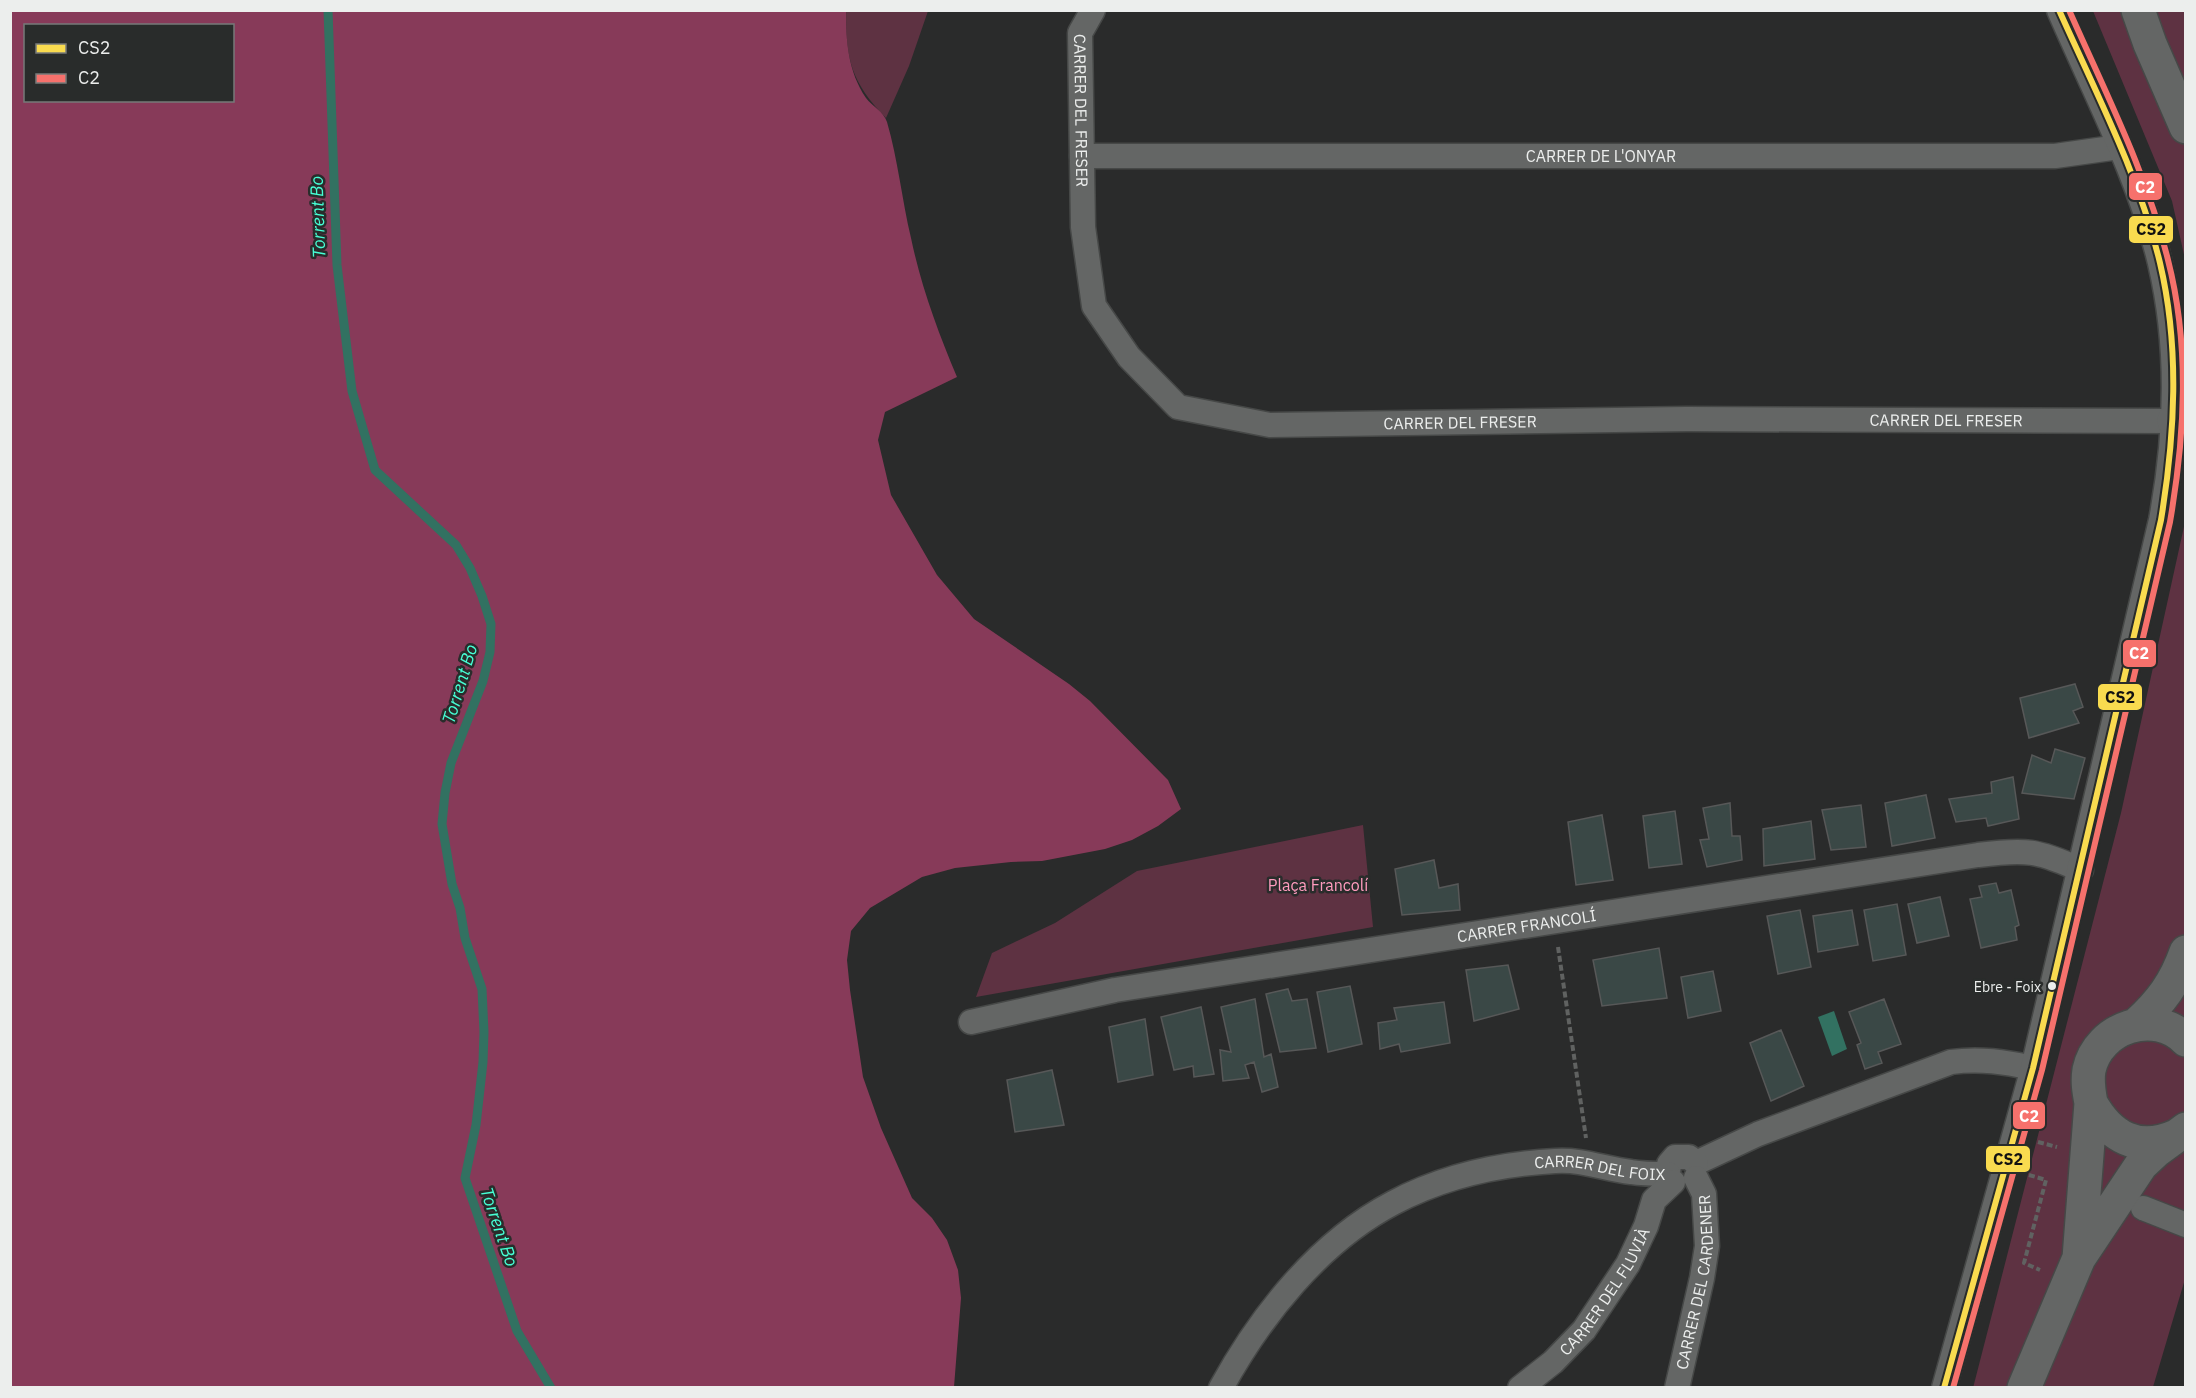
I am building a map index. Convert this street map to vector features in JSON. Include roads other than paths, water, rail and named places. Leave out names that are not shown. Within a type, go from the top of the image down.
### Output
[{"type":"main road","points":[[2138,10],[2154,55],[2186,127]]},
{"type":"main road","points":[[2137,1024],[2158,1004],[2171,985],[2186,952]]},
{"type":"main road","points":[[2079,1258],[2091,1103],[2088,1087],[2090,1069],[2096,1053],[2107,1040],[2121,1030],[2137,1024],[2157,1024],[2176,1030],[2186,1040]]},
{"type":"main road","points":[[2091,1103],[2100,1120],[2113,1132],[2129,1140],[2148,1143],[2165,1141],[2181,1133]]},
{"type":"main road","points":[[2026,1385],[2079,1258],[2141,1165],[2181,1133]]},
{"type":"street","name":"CARRER DEL FRESER","points":[[1093,10],[1080,33],[1083,227],[1094,306],[1129,357],[1178,407],[1270,425],[1688,419],[2180,424]]},
{"type":"street","points":[[1944,1388],[2033,1068],[2161,520],[2180,424],[2172,339],[2162,273],[2145,212],[2119,147],[2058,10]]},
{"type":"street","name":"CARRER DE L'ONYAR","points":[[1082,156],[2043,156],[2119,147]]},
{"type":"street","name":"CARRER FRANCOLÍ","points":[[971,1022],[1115,990],[2011,851],[2038,853],[2080,870]]},
{"type":"street","name":"CARRER DEL FOIX","points":[[1221,1388],[1264,1322],[1301,1276],[1345,1234],[1393,1203],[1440,1182],[1491,1169],[1556,1161],[1590,1162],[1632,1173],[1683,1174],[1758,1134],[1951,1062],[1970,1059],[2001,1061],[2033,1068]]},
{"type":"street","name":"CARRER DEL FLUVIÀ","points":[[1520,1388],[1553,1362],[1584,1330],[1628,1264],[1646,1226],[1654,1200],[1683,1174]]},
{"type":"street","name":"CARRER DEL CARDENER","points":[[1677,1388],[1707,1246],[1704,1194],[1683,1174]]},
{"type":"street","points":[[2143,1208],[2186,1225]]},
{"type":"waterway","name":"Torrent Bo","points":[[328,10],[337,265],[352,391],[375,470],[456,545],[470,568],[491,624],[490,652],[483,681],[451,763],[442,824],[452,884],[460,908],[465,938],[482,989],[483,1062],[476,1125],[465,1178],[517,1331],[551,1388]]},
{"type":"place","name":"Ebre - Foix","points":[[2052,986]]},
{"type":"park label","name":"Plaça Francolí","points":[[1318,885]]}]
